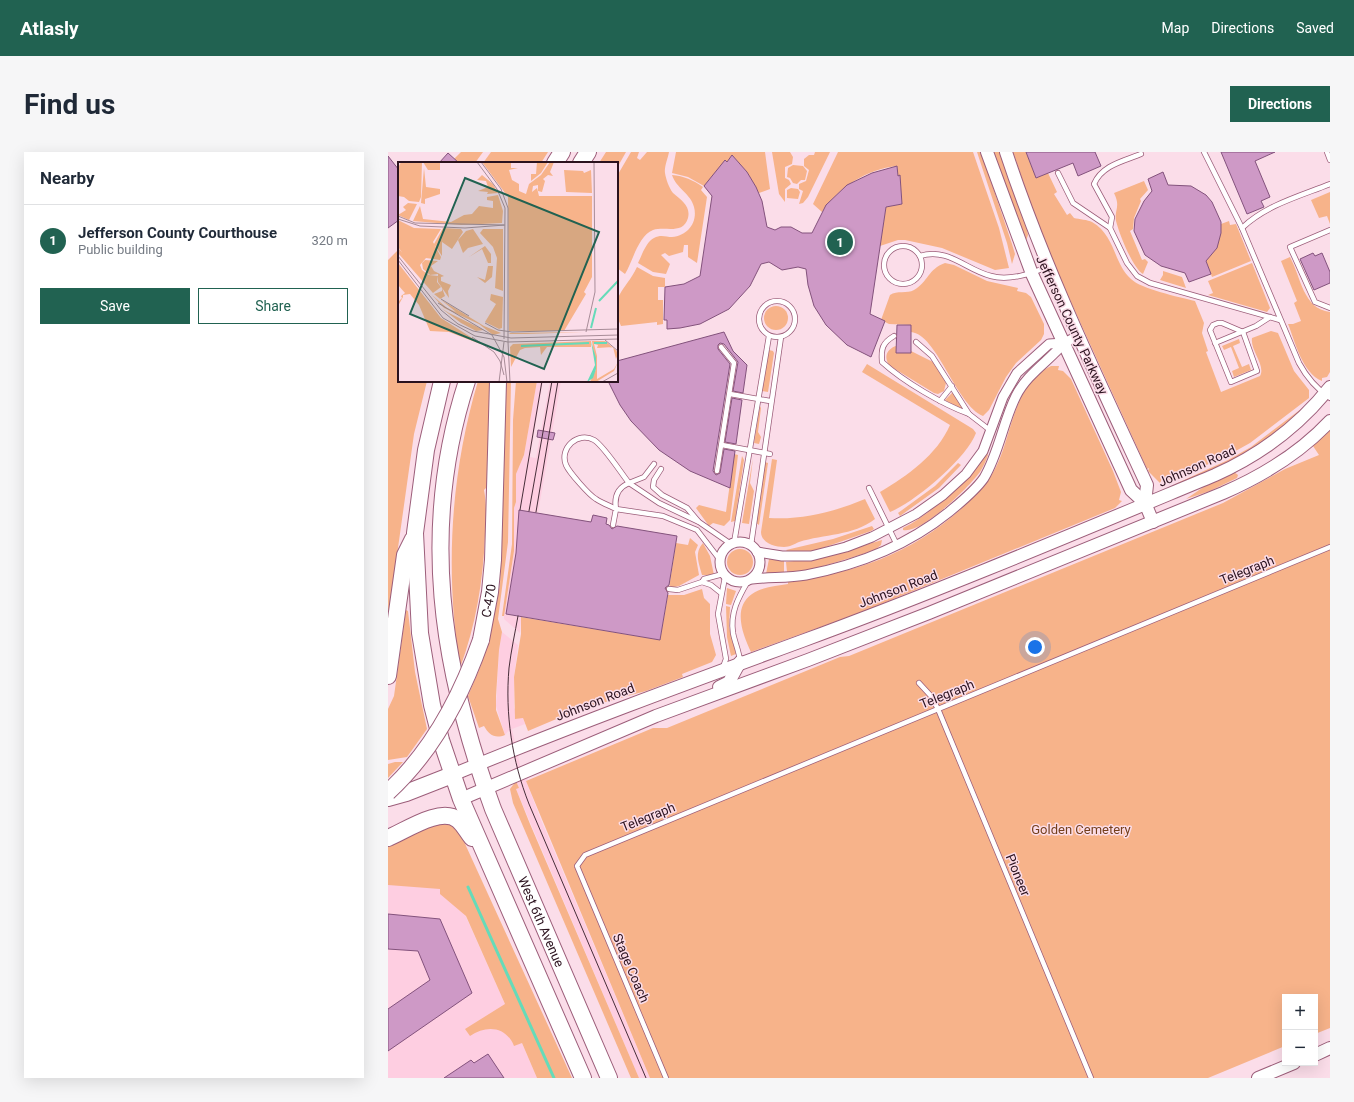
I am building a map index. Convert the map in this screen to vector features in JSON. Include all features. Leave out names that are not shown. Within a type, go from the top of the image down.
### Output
[{"type":"highway","points":[[556,162],[562,152]]},
{"type":"highway","points":[[582,162],[588,152]]},
{"type":"highway","points":[[388,676],[405,555],[415,534],[426,450],[442,382]]},
{"type":"highway","name":"West 6th Avenue","points":[[467,382],[456,419],[447,462],[440,526],[440,570],[443,609],[456,689],[485,788],[535,910],[609,1078]]},
{"type":"highway","name":"C-470","points":[[388,792],[425,750],[441,728],[464,686],[481,640],[490,592],[493,560],[498,382]]},
{"type":"highway","name":"West 6th Avenue","points":[[415,534],[418,610],[425,668],[435,721],[461,799],[583,1078]]},
{"type":"highway","points":[[388,798],[406,793],[452,775]]},
{"type":"highway","points":[[388,833],[461,799]]},
{"type":"highway","points":[[388,838],[426,820],[449,816],[458,821],[487,859]]},
{"type":"main road","name":"Jefferson County Parkway","points":[[987,152],[1032,274],[1132,490],[1145,503],[1153,522]]},
{"type":"main road","name":"Jefferson County Parkway","points":[[1006,152],[1021,199],[1048,266],[1078,336],[1147,485],[1145,503]]},
{"type":"main road","name":"Johnson Road","points":[[452,775],[529,743],[740,662],[802,641],[938,588],[1215,475],[1248,458],[1283,435],[1328,393]]},
{"type":"main road","points":[[656,716],[808,660],[1223,493],[1256,477],[1309,440],[1330,421]]},
{"type":"main road","points":[[461,799],[656,716],[729,682],[740,662]]},
{"type":"main road","points":[[1318,1053],[1330,1048]]},
{"type":"main road","points":[[1265,1077],[1288,1066]]},
{"type":"street","points":[[1064,342],[1054,354],[1037,368],[1016,395],[993,461],[983,479],[965,499],[936,522],[898,545],[871,557],[828,570],[805,575],[750,580],[740,583],[734,582],[724,575],[720,560],[724,550],[732,544],[746,543],[754,549],[782,556],[811,556],[846,547],[916,514],[943,495],[966,474],[983,451],[1003,397],[1017,373],[1049,344],[1064,342],[1078,336]]},
{"type":"street","points":[[990,431],[1001,436]]},
{"type":"street","points":[[750,580],[759,570],[760,564],[754,549]]},
{"type":"lane","points":[[1204,152],[1242,228],[1280,320],[1304,371],[1328,393]]},
{"type":"lane","points":[[1327,152],[1330,160]]},
{"type":"lane","points":[[1110,228],[1112,217],[1094,184],[1098,176],[1108,167],[1141,154]]},
{"type":"lane","points":[[1058,173],[1072,203],[1110,228],[1127,263],[1137,276],[1150,283],[1280,320]]},
{"type":"lane","points":[[1242,228],[1254,217],[1274,207],[1330,184]]},
{"type":"lane","points":[[1330,230],[1290,247],[1315,302],[1330,308]]},
{"type":"lane","points":[[905,246],[911,247],[920,256],[922,268],[920,274],[910,282],[898,283],[888,276],[884,264],[888,253],[893,248],[905,246]]},
{"type":"lane","points":[[920,256],[931,252],[951,257],[992,277],[1032,274],[1048,266]]},
{"type":"lane","points":[[779,301],[789,305],[795,316],[795,323],[792,330],[781,337],[769,336],[759,325],[759,312],[767,303],[779,301]]},
{"type":"lane","points":[[1215,343],[1243,332],[1270,317]]},
{"type":"lane","points":[[1218,323],[1222,323],[1243,332],[1257,371],[1231,382],[1210,330],[1218,323]]},
{"type":"lane","points":[[720,560],[698,530],[663,516],[616,509],[595,499],[569,470],[564,459],[568,446],[579,438],[594,440],[628,483],[659,503],[699,522],[732,544],[769,336]]},
{"type":"lane","points":[[894,336],[883,344],[881,352],[882,362],[902,378],[952,408],[969,414],[990,431]]},
{"type":"lane","points":[[754,549],[770,401],[781,337]]},
{"type":"lane","points":[[916,342],[932,356],[969,414]]},
{"type":"lane","points":[[717,471],[734,364],[721,347]]},
{"type":"lane","points":[[940,400],[952,386]]},
{"type":"lane","points":[[730,394],[770,401]]},
{"type":"lane","points":[[722,444],[770,454]]},
{"type":"lane","points":[[613,525],[616,509],[615,499],[622,486],[644,477],[654,464]]},
{"type":"lane","points":[[661,469],[654,480],[654,487],[662,495],[687,508],[699,522]]},
{"type":"lane","points":[[869,488],[898,545]]},
{"type":"lane","name":"Telegraph","points":[[577,866],[585,855],[1330,547]]},
{"type":"lane","points":[[668,589],[678,590],[702,582],[704,579],[724,575],[718,614],[726,659],[725,665],[721,670]]},
{"type":"lane","points":[[740,662],[740,654],[734,634],[732,616],[739,595],[750,580]]},
{"type":"lane","points":[[702,582],[711,585],[721,593]]},
{"type":"lane","name":"Pioneer","points":[[919,684],[931,696],[938,709],[1091,1078]]},
{"type":"lane","name":"Stage Coach","points":[[577,866],[666,1078]]},
{"type":"shaded area","points":[[537,382],[543,382],[530,457],[536,458],[550,382],[561,382],[538,513],[519,510],[516,553],[506,614],[521,617],[520,633],[504,619],[504,613],[514,551],[516,474],[524,455]]},
{"type":"shaded area","points":[[502,632],[518,645],[514,677],[514,708],[523,718],[525,724],[512,729],[523,778],[527,777],[528,779],[526,781],[541,820],[650,1078],[639,1078],[516,789],[519,788],[516,781],[519,780],[509,730],[505,735],[496,706],[499,650]]},
{"type":"shaded area","points":[[442,863],[537,1078],[388,1078],[388,864]]},
{"type":"green space","points":[[461,152],[483,152],[476,162],[458,162],[454,159]]},
{"type":"green space","points":[[491,152],[548,152],[542,162],[484,162]]},
{"type":"green space","points":[[606,152],[626,152],[618,166],[618,162],[600,162]]},
{"type":"green space","points":[[631,152],[639,152],[637,158],[640,160],[647,152],[669,152],[665,175],[670,189],[687,207],[689,214],[686,223],[678,228],[658,229],[648,233],[640,243],[625,274],[618,269],[618,174]]},
{"type":"green space","points":[[676,152],[765,152],[770,189],[759,193],[747,172],[732,155],[704,186],[688,177],[672,173]]},
{"type":"green space","points":[[772,152],[790,152],[793,157],[792,164],[785,167],[785,178],[789,180],[791,184],[785,189],[785,202],[779,194]]},
{"type":"green space","points":[[815,152],[830,152],[808,197],[803,203],[799,204],[803,191],[799,189],[799,184],[806,181],[809,170],[804,166],[804,159],[809,155],[814,155]]},
{"type":"green space","points":[[838,152],[973,152],[999,228],[1009,268],[995,270],[942,248],[905,240],[898,240],[880,246],[886,207],[902,204],[900,176],[898,176],[897,166],[865,175],[845,187],[822,212],[813,204]]},
{"type":"green space","points":[[977,152],[981,152],[1012,244],[1015,254],[1012,264],[1007,243]]},
{"type":"green space","points":[[993,152],[1001,152],[1027,229],[1028,235],[1026,241]]},
{"type":"green space","points":[[1013,152],[1026,152],[1036,178],[1048,173],[1057,192],[1054,194],[1067,215],[1070,213],[1074,218],[1090,221],[1100,228],[1110,242],[1125,273],[1131,279],[1136,283],[1151,289],[1195,301],[1204,323],[1202,333],[1208,351],[1206,352],[1221,392],[1260,376],[1261,367],[1253,348],[1252,338],[1271,331],[1278,333],[1294,371],[1309,390],[1309,398],[1250,443],[1223,458],[1171,480],[1162,479],[1160,483],[1148,471],[1149,468],[1147,469],[1044,243]]},
{"type":"green space","points":[[793,165],[803,166],[807,171],[805,180],[801,180],[797,184],[793,183],[790,178],[787,177],[788,168]]},
{"type":"green space","points":[[672,175],[692,180],[703,187],[701,190],[707,197],[697,263],[688,257],[688,245],[684,245],[683,252],[669,256],[665,253],[661,255],[670,264],[666,274],[653,272],[638,263],[644,249],[651,240],[659,236],[672,237],[683,234],[693,223],[695,213],[692,202],[674,180]]},
{"type":"green space","points":[[1144,181],[1148,190],[1140,199],[1141,201],[1134,218],[1133,229],[1130,231],[1142,260],[1145,259],[1148,262],[1143,274],[1130,257],[1120,233],[1116,221],[1117,202],[1114,193]]},
{"type":"green space","points":[[791,188],[798,189],[800,192],[798,199],[787,198],[787,190]]},
{"type":"green space","points":[[1330,192],[1330,224],[1327,216],[1319,218],[1311,200]]},
{"type":"green space","points":[[1229,221],[1230,225],[1236,224],[1251,261],[1212,277],[1206,261],[1217,244],[1221,224]]},
{"type":"green space","points":[[398,250],[398,382],[427,382],[414,434],[388,619],[388,260]]},
{"type":"green space","points":[[1290,257],[1308,299],[1321,310],[1330,312],[1330,372],[1327,377],[1322,378],[1322,381],[1315,377],[1304,364],[1288,324],[1301,321],[1294,303],[1297,301],[1281,261]]},
{"type":"green space","points":[[945,263],[954,265],[987,281],[1018,288],[1017,291],[1026,293],[1031,297],[1044,324],[1044,334],[1041,340],[1016,363],[1006,377],[989,410],[983,416],[973,409],[964,399],[929,344],[920,336],[911,332],[911,325],[889,324],[881,320],[890,295],[914,290],[919,287],[931,272]]},
{"type":"green space","points":[[1252,263],[1270,308],[1267,312],[1208,295],[1213,293],[1208,281]]},
{"type":"green space","points":[[637,267],[653,276],[665,278],[665,287],[658,287],[658,300],[663,300],[663,324],[657,325],[657,322],[621,326],[618,318],[618,299]]},
{"type":"green space","points":[[1163,271],[1182,277],[1186,288],[1160,280],[1163,275]]},
{"type":"green space","points":[[776,306],[785,309],[788,318],[785,327],[776,330],[767,327],[764,318],[767,309]]},
{"type":"green space","points":[[1239,339],[1240,343],[1233,346],[1242,367],[1249,364],[1251,370],[1234,377],[1232,371],[1239,368],[1231,347],[1224,350],[1222,346]]},
{"type":"green space","points":[[896,346],[897,353],[911,353],[911,351],[933,362],[946,383],[944,391],[938,394],[934,393],[890,366],[886,357],[888,351]]},
{"type":"green space","points":[[769,350],[773,351],[774,353],[768,392],[762,391],[762,389]]},
{"type":"green space","points":[[867,364],[973,429],[976,433],[971,443],[962,454],[939,478],[913,499],[890,512],[880,492],[911,472],[920,464],[937,446],[950,425],[862,372]]},
{"type":"green space","points":[[1051,366],[1059,366],[1058,370],[1063,371],[1071,379],[1113,471],[1121,492],[1119,500],[1122,501],[1115,508],[857,614],[751,652],[745,638],[741,622],[741,614],[742,607],[752,594],[765,588],[788,584],[788,580],[836,573],[880,559],[922,538],[961,509],[976,495],[996,467],[1021,398],[1038,374]]},
{"type":"green space","points":[[478,382],[492,382],[488,486],[484,490],[486,513],[484,553],[478,603],[466,652],[460,668],[455,632],[453,596],[453,524],[461,452]]},
{"type":"green space","points":[[503,382],[511,382],[508,542],[498,619],[502,632],[499,650],[496,696],[496,710],[505,735],[498,737],[490,734],[484,726],[479,728],[468,696],[481,665],[490,636],[500,585],[503,509]]},
{"type":"green space","points":[[516,382],[537,382],[524,455],[516,474],[514,551],[504,616],[502,616],[512,544],[513,420]]},
{"type":"green space","points":[[953,392],[965,410],[964,411],[945,400]]},
{"type":"green space","points":[[760,406],[758,432],[761,437],[759,444],[754,443]]},
{"type":"green space","points":[[1305,406],[1291,420],[1250,450],[1205,474],[1173,485],[1228,460],[1251,447]]},
{"type":"green space","name":"Golden Cemetery","points":[[1330,427],[1330,1028],[1318,1033],[1318,994],[1282,994],[1282,1047],[1208,1078],[650,1078],[526,781],[653,728],[667,728],[840,657],[849,656],[1223,503],[1285,469],[1319,455],[1311,443]]},
{"type":"green space","points":[[987,453],[988,455],[980,472],[956,498],[922,525],[903,530],[903,528],[927,513],[949,495]]},
{"type":"green space","points":[[734,454],[738,455],[730,520],[724,526],[713,523],[709,526],[696,508],[699,505],[726,512]]},
{"type":"green space","points":[[742,456],[744,460],[735,521],[731,522]]},
{"type":"green space","points":[[753,458],[750,483],[754,491],[749,524],[742,523]]},
{"type":"green space","points":[[772,459],[777,460],[769,518],[794,518],[818,514],[842,508],[865,499],[875,519],[866,525],[848,532],[809,539],[784,547],[769,544],[763,539],[761,532]]},
{"type":"green space","points":[[765,462],[768,463],[759,525],[756,523]]},
{"type":"green space","points":[[958,463],[961,465],[939,488],[900,516],[898,513],[935,486]]},
{"type":"green space","points":[[1234,472],[1238,475],[1237,478],[1210,491],[1186,499],[1208,484]]},
{"type":"green space","points":[[872,526],[874,529],[871,531],[807,553],[788,552],[786,550],[833,539]]},
{"type":"green space","points":[[690,538],[698,545],[695,552],[699,575],[679,586],[669,588],[676,543],[688,545]]},
{"type":"green space","points":[[882,540],[881,545],[876,549],[863,554],[807,571],[787,572],[786,562],[825,557]]},
{"type":"green space","points":[[703,543],[710,556],[714,575],[702,575],[698,554]]},
{"type":"green space","points":[[740,549],[749,553],[753,562],[749,571],[740,575],[731,571],[727,562],[731,553]]},
{"type":"green space","points":[[769,559],[784,561],[784,573],[766,574]]},
{"type":"green space","points":[[727,588],[736,591],[731,605],[726,604]]},
{"type":"green space","points":[[702,589],[704,598],[710,604],[710,634],[716,655],[712,662],[682,674],[683,677],[646,691],[580,709],[528,731],[523,718],[515,719],[514,677],[521,634],[521,617],[660,640],[668,595],[684,595]]},
{"type":"green space","points":[[726,606],[730,607],[729,627],[736,654],[731,656],[727,637]]},
{"type":"green space","points":[[406,610],[408,611],[415,672],[427,729],[407,757],[388,760],[388,709],[394,696]]},
{"type":"green space","points":[[403,762],[388,778],[388,764]]},
{"type":"green space","points":[[516,781],[519,788],[516,789],[530,824],[639,1078],[631,1078],[513,803],[510,789]]},
{"type":"green space","points":[[435,822],[452,824],[461,835],[572,1078],[537,1078],[522,1043],[514,1046],[506,1034],[495,1029],[482,1030],[470,1036],[465,1029],[505,1004],[466,916],[440,894],[440,889],[388,885],[388,846]]},
{"type":"building","points":[[1026,152],[1095,152],[1101,166],[1078,176],[1073,163],[1036,178]]},
{"type":"building","points":[[1221,152],[1275,152],[1255,161],[1270,197],[1261,201],[1264,207],[1247,214]]},
{"type":"building","points":[[448,153],[458,162],[440,162]]},
{"type":"building","points":[[732,155],[747,172],[756,187],[762,201],[767,227],[775,230],[781,227],[791,227],[802,233],[812,233],[826,205],[847,185],[872,173],[897,166],[898,176],[900,175],[902,204],[886,207],[870,314],[885,321],[871,357],[847,345],[826,325],[814,306],[808,285],[806,269],[798,267],[782,270],[769,262],[761,264],[750,286],[729,309],[700,324],[667,329],[667,320],[664,320],[665,287],[684,284],[700,276],[712,196],[704,186],[725,160],[727,162]]},
{"type":"building","points":[[388,156],[398,169],[398,221],[388,228]]},
{"type":"building","points":[[1163,172],[1168,185],[1191,186],[1206,195],[1212,202],[1221,222],[1221,233],[1217,248],[1206,261],[1211,274],[1189,282],[1185,273],[1161,266],[1145,255],[1134,231],[1135,219],[1144,201],[1152,191],[1148,179]]},
{"type":"building","points":[[1313,253],[1315,256],[1322,253],[1330,272],[1330,283],[1314,290],[1300,259]]},
{"type":"building","points":[[897,325],[911,325],[911,353],[896,353]]},
{"type":"building","points":[[724,332],[733,351],[747,365],[743,393],[733,391],[738,362],[724,344],[720,343],[718,345],[718,349],[730,364],[713,471],[716,475],[720,473],[724,449],[735,451],[730,488],[690,471],[659,450],[631,421],[620,405],[608,382],[618,382],[618,361]]},
{"type":"building","points":[[732,398],[742,400],[736,444],[725,442]]},
{"type":"building","points":[[538,430],[555,433],[553,440],[537,437]]},
{"type":"building","points":[[519,510],[591,522],[593,515],[607,518],[606,524],[612,529],[617,526],[677,536],[669,585],[665,588],[668,593],[660,640],[506,614],[516,553]]},
{"type":"building","points":[[388,914],[440,919],[472,993],[388,1051],[388,1009],[430,980],[418,951],[388,949]]},
{"type":"building","points":[[488,1054],[504,1078],[444,1078],[471,1060],[474,1063]]},
{"type":"waterway","points":[[468,887],[554,1078]]},
{"type":"tram line","points":[[520,510],[542,382]]},
{"type":"tram line","points":[[529,511],[552,382]]},
{"type":"tram line","points":[[536,512],[558,382]]},
{"type":"tram line","points":[[518,616],[509,668],[508,685],[509,720],[518,771],[529,804],[646,1078]]},
{"type":"place","name":"Jefferson County Courthouse","points":[[840,242]]}]
